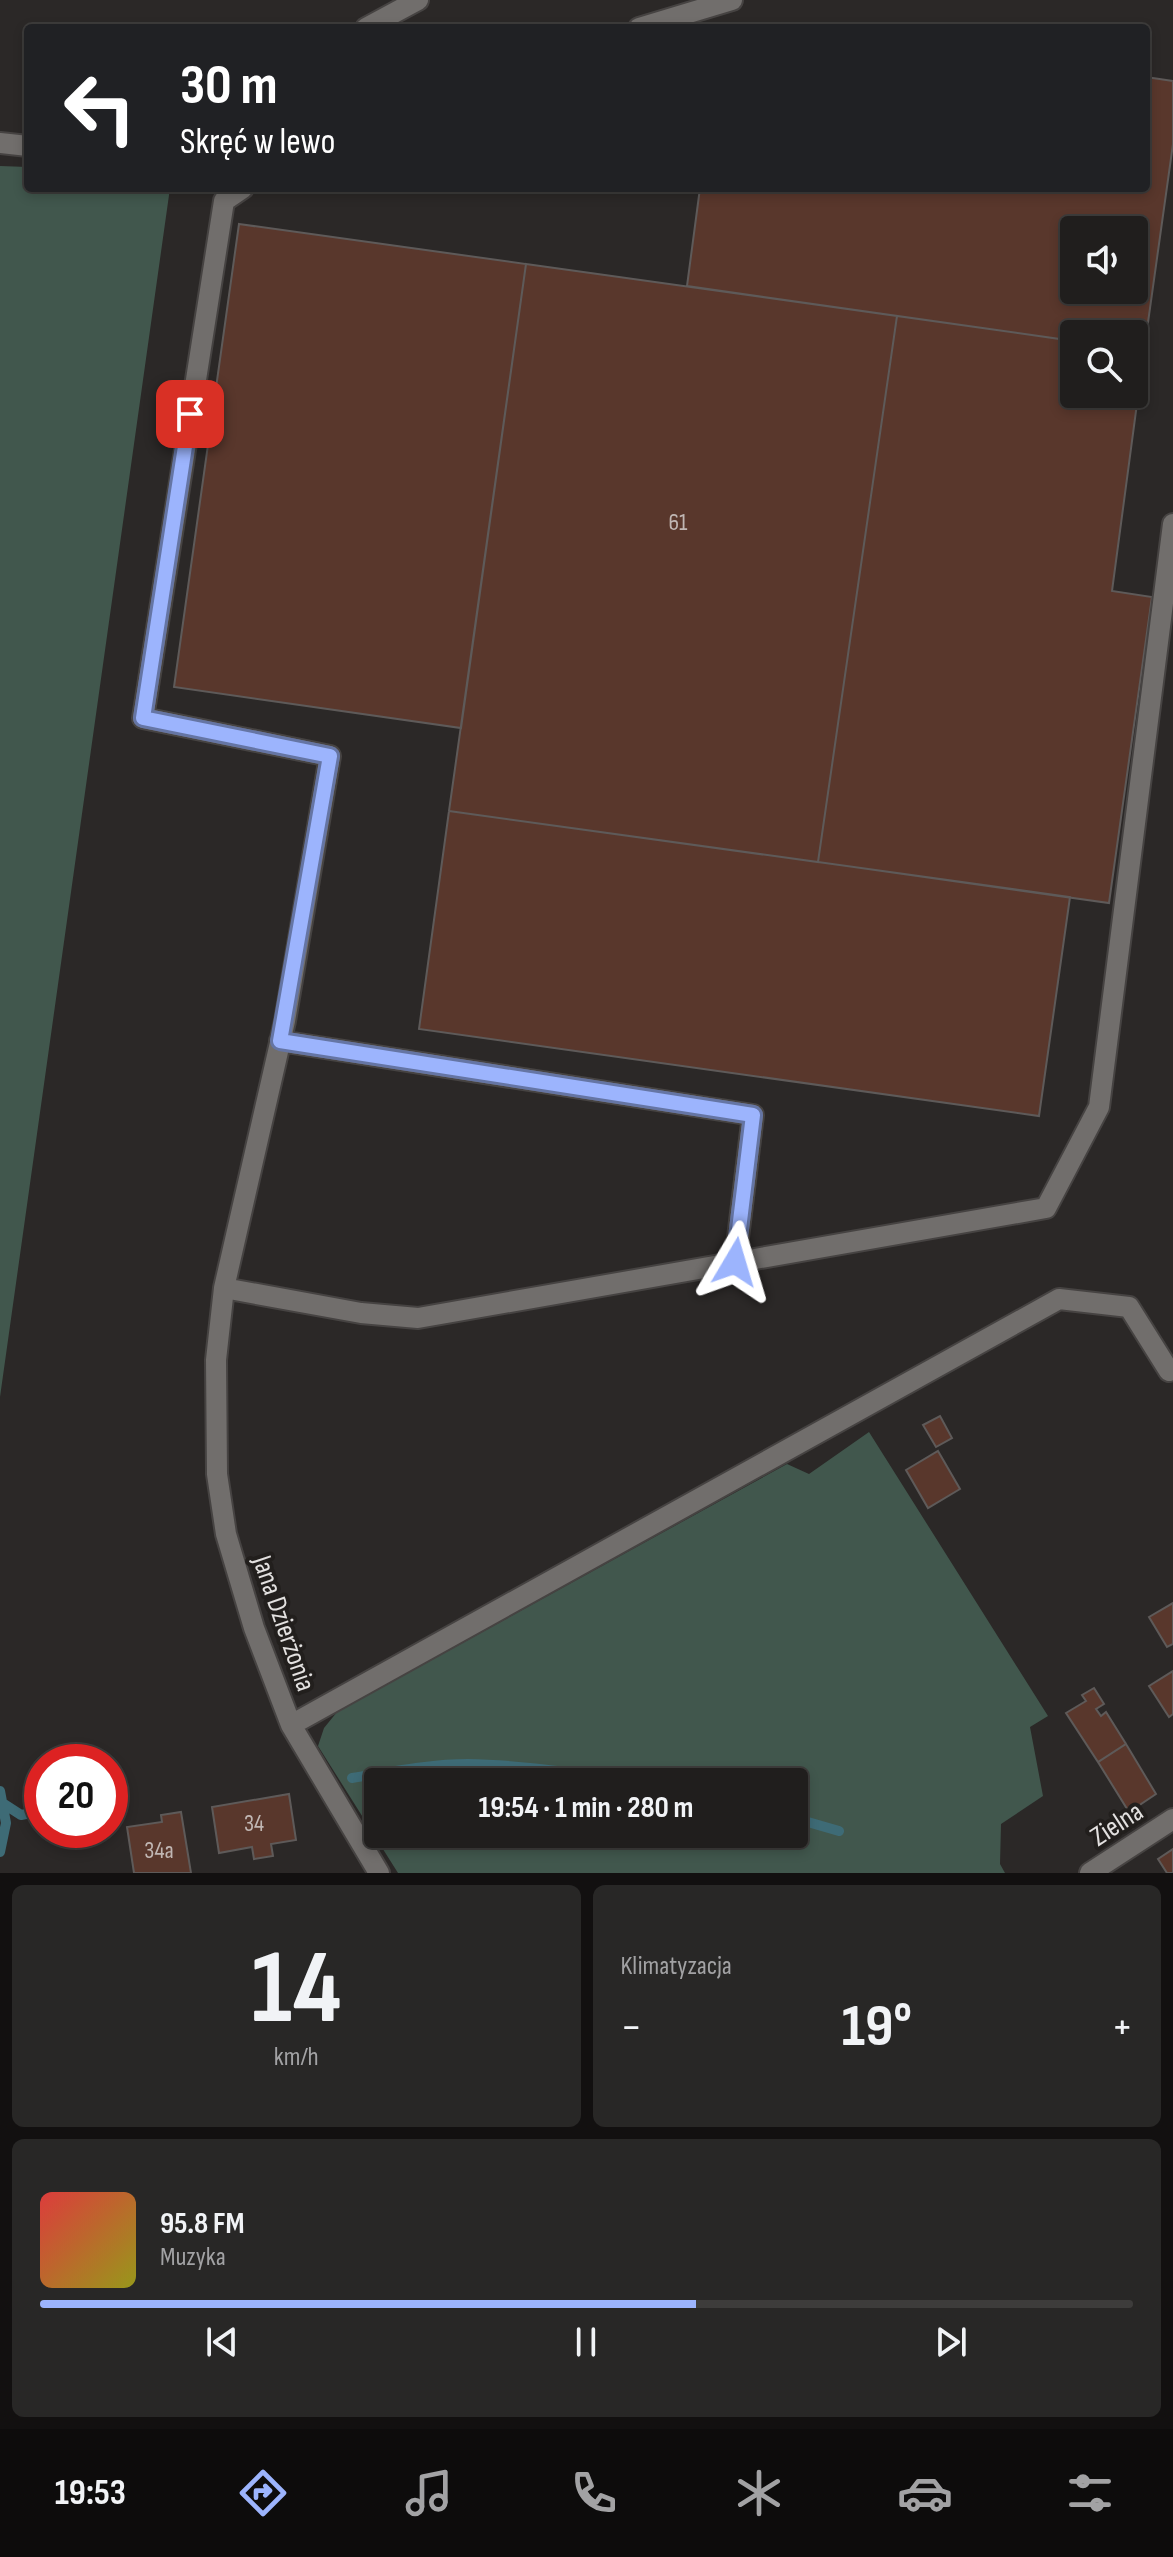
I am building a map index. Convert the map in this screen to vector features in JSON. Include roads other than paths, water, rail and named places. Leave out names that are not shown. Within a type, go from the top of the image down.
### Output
[{"type":"street","points":[[373,24],[418,0]]},
{"type":"street","points":[[652,24],[732,0]]},
{"type":"street","points":[[0,143],[24,146]]},
{"type":"street","name":"Jana Dzierżonia","points":[[237,192],[224,201],[143,718],[330,756],[280,1041],[224,1288],[216,1368],[217,1474],[226,1534],[254,1628],[291,1725],[379,1873]]},
{"type":"street","points":[[224,1288],[348,1311],[418,1318],[1046,1208],[1099,1107],[1173,524]]},
{"type":"street","points":[[280,1041],[753,1115],[735,1262]]},
{"type":"street","points":[[291,1725],[1059,1299],[1129,1307],[1169,1371]]},
{"type":"street","name":"Zielna","points":[[1090,1873],[1173,1819]]},
{"type":"waterway","points":[[418,1768],[468,1764],[530,1768]]},
{"type":"waterway","points":[[352,1778],[364,1776]]},
{"type":"waterway","points":[[0,1791],[6,1823],[0,1852]]},
{"type":"waterway","points":[[4,1804],[24,1814]]},
{"type":"waterway","points":[[808,1822],[839,1831]]}]
